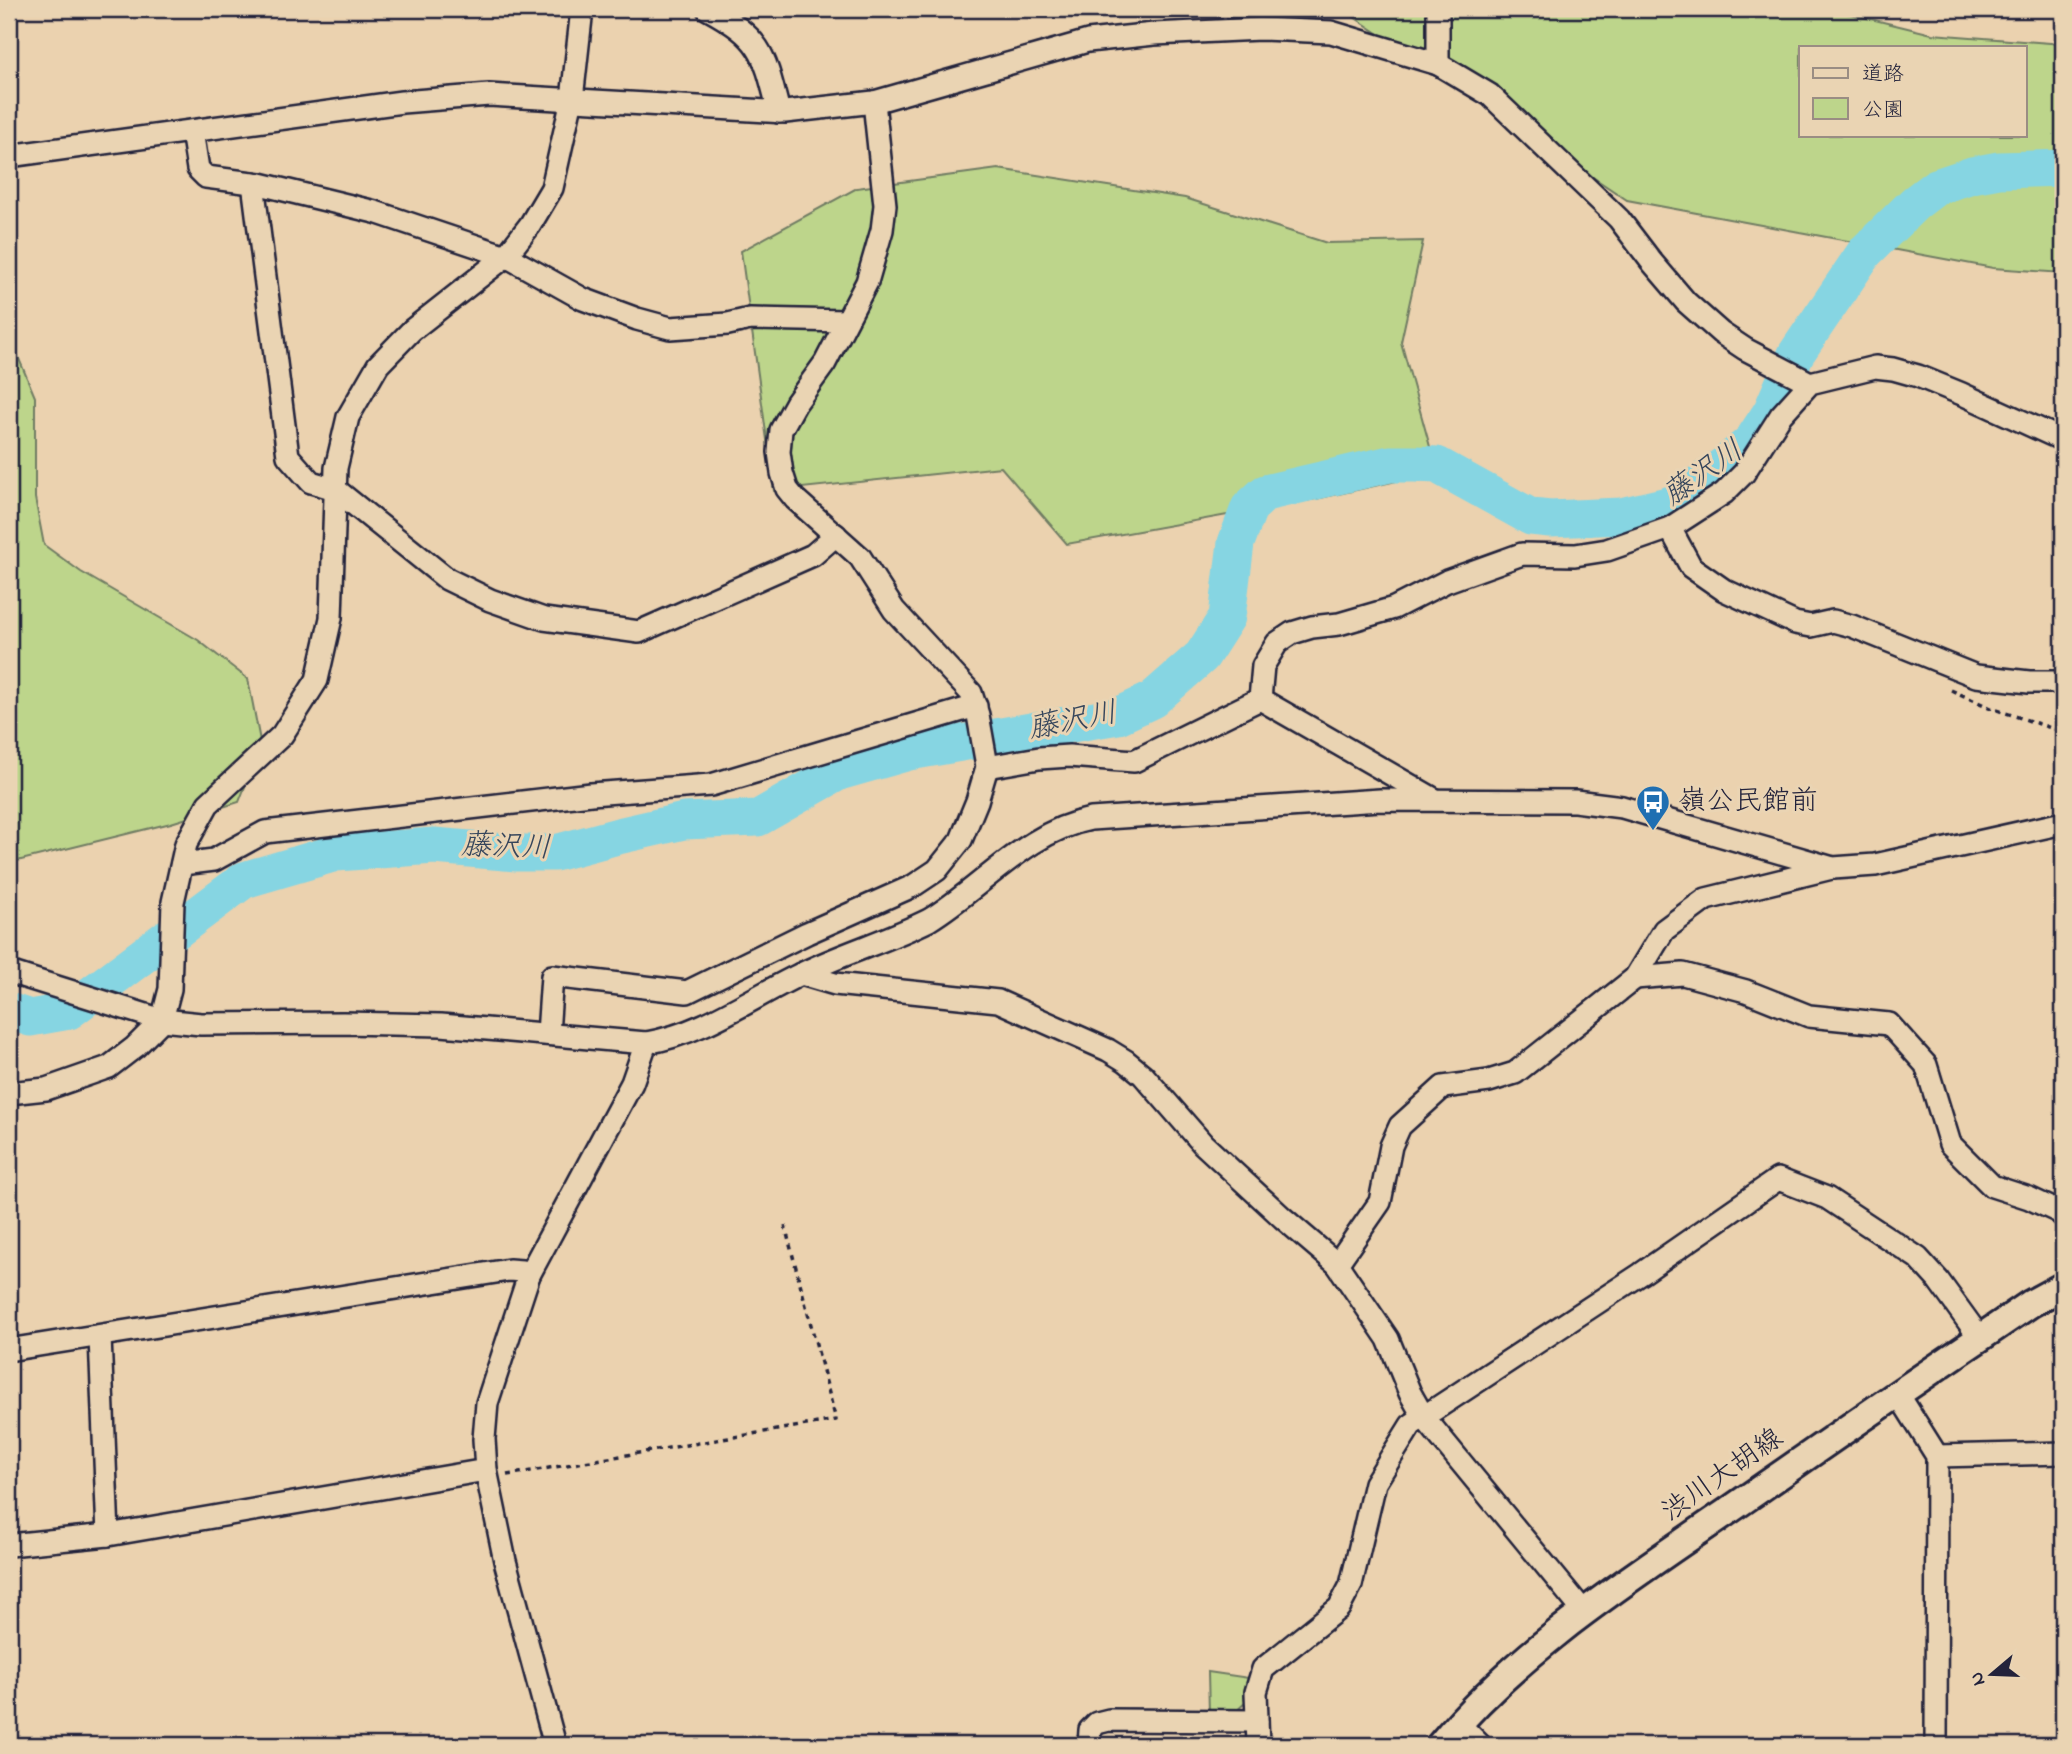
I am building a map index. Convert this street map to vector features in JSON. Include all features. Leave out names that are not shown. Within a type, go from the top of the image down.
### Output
[{"type":"main road","name":"渋川大胡線","points":[[1440,1745],[1458,1723],[1513,1670],[1584,1612],[1980,1338],[2030,1304],[2063,1286]]},
{"type":"street","points":[[9,1093],[46,1089],[109,1067],[135,1047],[162,1020],[170,989],[175,894],[186,844],[208,804],[282,735],[317,680],[331,618],[336,468],[348,417],[378,365],[412,330],[506,256],[530,225],[552,188],[572,99],[582,9]]},
{"type":"street","points":[[708,9],[740,28],[757,45],[768,71],[779,112]]},
{"type":"street","points":[[1438,9],[1438,64]]},
{"type":"street","points":[[9,156],[402,102],[489,95],[779,112],[874,102],[1088,41],[1154,34],[1260,29],[1331,32],[1438,64],[1490,95],[1619,219],[1650,261],[1686,302],[1721,333],[1745,349],[1810,383]]},
{"type":"street","points":[[548,1034],[552,976],[688,992],[807,933],[913,886],[937,870],[961,841],[977,802],[987,764],[977,710],[971,693],[894,610],[860,557],[787,489],[779,452],[781,430],[796,403],[825,363],[867,282],[882,230],[885,205],[874,102]]},
{"type":"street","points":[[192,131],[198,169],[206,177],[253,183],[375,212],[506,256],[583,299],[637,319],[670,328],[729,324],[750,319],[846,321]]},
{"type":"street","points":[[253,183],[288,456],[311,482],[335,489],[446,579],[490,600],[544,619],[639,632],[813,555],[836,535]]},
{"type":"street","points":[[1260,699],[1263,666],[1278,643],[1292,633],[1312,627],[1339,624],[1394,608],[1447,581],[1522,554],[1575,555],[1607,550],[1670,528],[1724,493],[1744,472],[1781,415],[1810,383],[1875,367],[1893,369],[1962,394],[2063,440]]},
{"type":"street","points":[[1670,528],[1687,560],[1698,573],[1755,606],[1795,623],[1811,626],[1833,621],[1852,626],[1976,676],[2029,682],[2063,682]]},
{"type":"street","points":[[987,764],[1069,756],[1134,761],[1260,699]]},
{"type":"street","points":[[1260,699],[1436,800]]},
{"type":"street","points":[[182,864],[214,860],[265,832],[591,794],[711,785],[977,710]]},
{"type":"street","points":[[9,972],[162,1020],[201,1024],[344,1023],[441,1026],[646,1042],[702,1026],[801,974],[929,920],[1050,832],[1076,822],[1380,800],[1575,801],[1622,807],[1833,868]]},
{"type":"street","points":[[1338,1264],[1380,1202],[1391,1146],[1400,1126],[1443,1087],[1489,1081],[1515,1073],[1635,978],[1664,930],[1706,899],[1833,868],[1875,865],[2063,823]]},
{"type":"street","points":[[801,974],[835,984],[998,1001],[1108,1050],[1143,1075],[1203,1144],[1283,1218],[1338,1264],[1388,1339],[1410,1393],[1423,1416],[1584,1612]]},
{"type":"street","points":[[1635,978],[1683,974],[1746,991],[1809,1016],[1888,1024],[1926,1065],[1950,1143],[1992,1186],[2029,1198],[2060,1212],[2063,1216]]},
{"type":"street","points":[[555,1745],[505,1561],[487,1474],[484,1440],[487,1403],[529,1275],[632,1083],[646,1042]]},
{"type":"street","points":[[1258,1745],[1256,1692],[1262,1669],[1339,1608],[1351,1585],[1375,1483],[1404,1433],[1423,1416],[1641,1274],[1778,1179],[1827,1198],[1918,1258],[1938,1280],[1980,1338]]},
{"type":"street","points":[[14,1349],[509,1270],[522,1270],[529,1275]]},
{"type":"street","points":[[100,1337],[108,1535]]},
{"type":"street","points":[[1898,1394],[1937,1456],[1936,1745]]},
{"type":"street","points":[[1937,1456],[2063,1453]]},
{"type":"street","points":[[9,1545],[108,1535],[487,1474]]},
{"type":"street","points":[[1089,1745],[1090,1730],[1097,1723],[1109,1720],[1257,1721]]},
{"type":"street","points":[[1458,1723],[1480,1745]]},
{"type":"path","points":[[487,1474],[836,1420],[785,1226]]},
{"type":"green space","points":[[1342,9],[1830,9],[1932,34],[2063,44],[2063,273],[1993,268],[1627,200]]},
{"type":"green space","points":[[998,169],[1185,198],[1327,243],[1423,241],[1401,342],[1437,472],[1316,499],[1067,544],[1001,467],[774,491],[741,251],[857,188]]},
{"type":"green space","points":[[9,347],[17,354],[35,397],[35,498],[44,545],[81,572],[198,640],[248,679],[261,746],[239,802],[171,823],[9,863]]},
{"type":"green space","points":[[1208,1672],[1249,1678],[1244,1697],[1246,1702],[1234,1713],[1209,1713]]},
{"type":"waterway","name":"藤沢川","points":[[9,1011],[30,1018],[69,1011],[244,880],[336,853],[434,846],[517,853],[555,853],[684,821],[758,818],[839,772],[909,752],[1118,716],[1152,700],[1202,656],[1227,617],[1236,543],[1249,508],[1265,493],[1390,464],[1415,464],[1437,465],[1531,517],[1550,519],[1621,516],[1672,504],[1752,441],[1771,412],[1796,354],[1865,252],[1915,203],[1936,187],[1972,175],[1999,170],[2063,168]]},
{"type":"place","name":"嶺公民館前","points":[[1653,832]]}]
